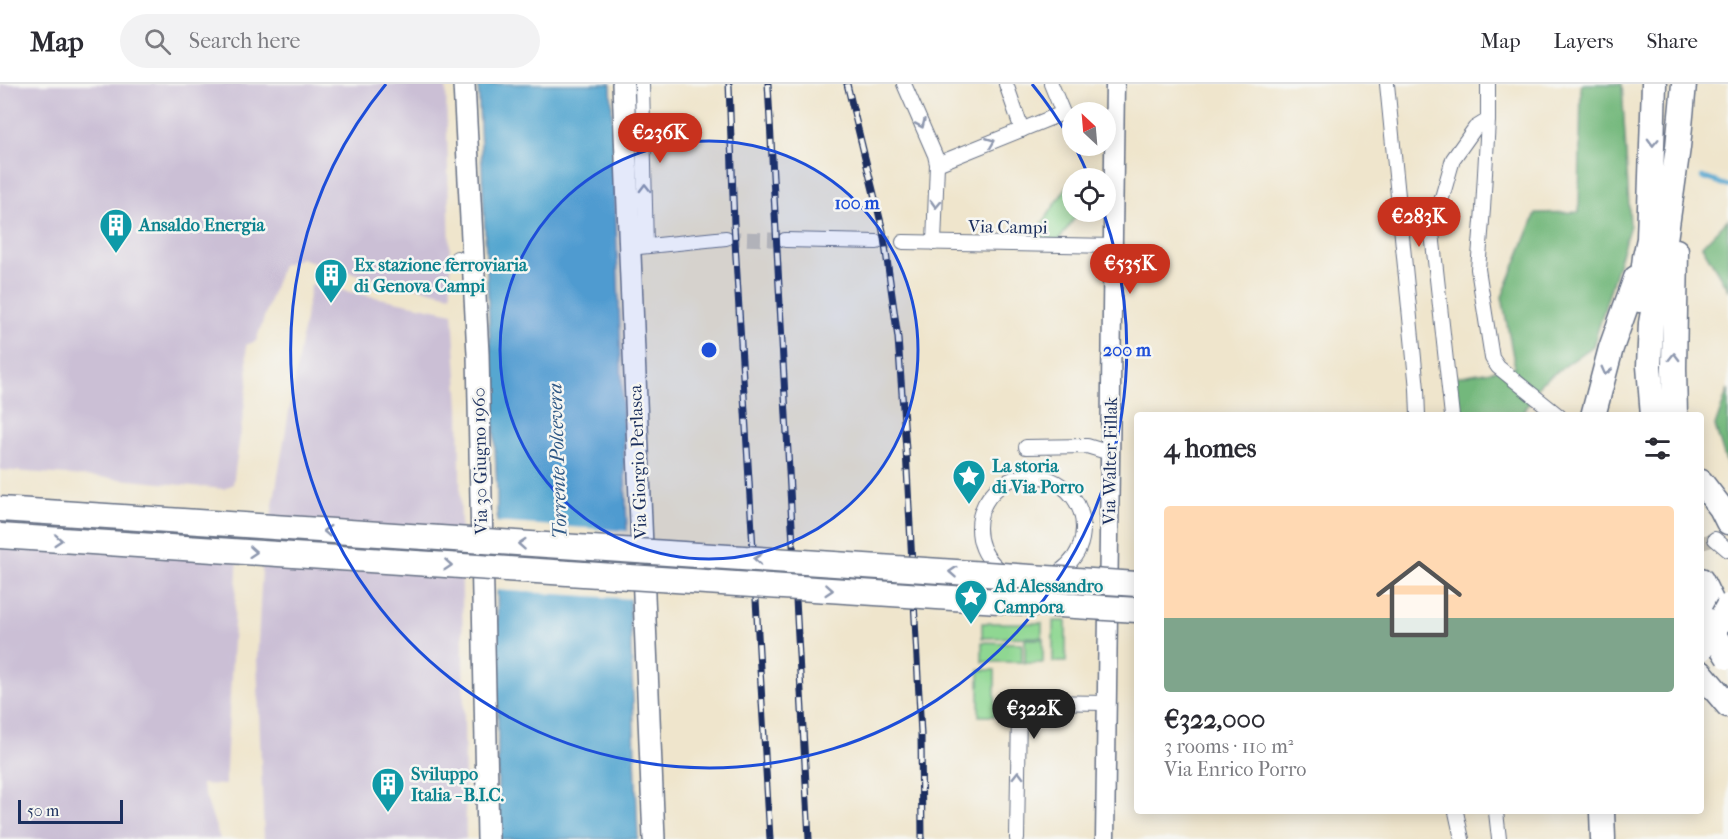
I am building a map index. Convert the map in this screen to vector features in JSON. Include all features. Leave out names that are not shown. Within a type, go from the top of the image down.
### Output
[{"type":"highway","points":[[1595,410],[1611,348],[1650,239],[1654,84]]},
{"type":"highway","points":[[1653,412],[1649,366],[1651,323],[1678,147],[1684,84]]},
{"type":"highway","points":[[1675,412],[1678,147]]},
{"type":"highway","points":[[1639,412],[1636,379],[1637,322],[1645,256]]},
{"type":"highway","points":[[1704,486],[1721,508],[1722,530]]},
{"type":"highway","points":[[0,509],[1134,584]]},
{"type":"highway","points":[[0,536],[1134,610]]},
{"type":"highway","points":[[1704,586],[1728,630]]},
{"type":"highway","points":[[1704,645],[1728,606]]},
{"type":"highway","points":[[1704,620],[1728,657]]},
{"type":"highway","points":[[1704,632],[1728,639]]},
{"type":"highway","points":[[1704,677],[1728,705]]},
{"type":"highway","points":[[1602,814],[1603,839]]},
{"type":"main road","name":"Via 30 Giugno 1960","points":[[464,84],[465,262],[478,354],[488,839]]},
{"type":"main road","name":"Via Giorgio Perlasca","points":[[623,84],[638,247],[654,839]]},
{"type":"main road","name":"Via Walter Fillak","points":[[1114,102],[1115,84]]},
{"type":"main road","name":"Via Walter Fillak","points":[[1105,839],[1113,246],[1110,156]]},
{"type":"street","points":[[642,84],[638,247],[726,238]]},
{"type":"street","points":[[1006,84],[1022,130]]},
{"type":"street","points":[[1051,84],[1062,106]]},
{"type":"street","points":[[1387,84],[1418,412]]},
{"type":"street","points":[[1488,84],[1488,120],[1478,269],[1492,358],[1498,367],[1554,412]]},
{"type":"street","points":[[909,86],[937,164],[934,243]]},
{"type":"street","points":[[937,164],[1022,130],[1062,120]]},
{"type":"street","points":[[1452,412],[1432,233],[1453,159],[1475,128],[1488,120]]},
{"type":"street","points":[[785,240],[877,242]]},
{"type":"street","name":"Via Campi","points":[[903,242],[1113,246]]},
{"type":"street","points":[[1026,447],[1087,446],[1110,453]]},
{"type":"street","points":[[1023,477],[1039,477],[1055,481],[1068,491],[1078,504],[1083,520],[1083,536],[1078,552],[1068,565],[1055,574],[1039,579],[1023,580],[1007,575],[994,565],[984,552],[979,536],[979,520],[984,504],[994,491],[1007,482],[1023,477]]},
{"type":"street","points":[[1722,530],[1728,550]]},
{"type":"street","points":[[1017,839],[1020,704],[1024,702],[1107,703]]},
{"type":"street","points":[[1456,814],[1462,839]]},
{"type":"street","points":[[1496,814],[1499,839]]},
{"type":"shaded area","name":"Ansaldo Energia","points":[[0,84],[446,84],[451,295],[330,268],[301,258],[282,265],[256,341],[246,345],[248,381],[233,484],[224,489],[0,470]]},
{"type":"shaded area","points":[[311,284],[453,313],[459,408],[466,839],[264,839],[257,660],[262,569]]},
{"type":"shaded area","points":[[0,497],[239,534],[225,785],[201,784],[220,839],[0,839]]},
{"type":"green space","points":[[1584,84],[1622,84],[1630,225],[1593,346],[1541,383],[1524,412],[1459,412],[1454,377],[1515,367],[1502,297],[1536,213],[1579,212],[1581,86]]},
{"type":"green space","points":[[1062,194],[1062,222],[1072,222],[1059,240],[1032,239]]},
{"type":"green space","points":[[1728,219],[1728,290],[1702,246]]},
{"type":"green space","points":[[1728,389],[1728,468],[1715,426]]},
{"type":"green space","points":[[1053,621],[1066,621],[1066,662],[1053,662]]},
{"type":"green space","points":[[982,623],[1042,623],[1042,637],[982,638]]},
{"type":"green space","points":[[1025,639],[1043,639],[1043,663],[1025,663]]},
{"type":"green space","points":[[982,642],[1022,643],[1022,662],[982,662]]},
{"type":"green space","points":[[979,670],[995,670],[995,716],[979,716]]},
{"type":"water","name":"Torrente Polcevera","points":[[478,84],[611,84],[638,839],[498,839],[497,490]]},
{"type":"pier","points":[[494,522],[630,531],[633,599],[494,590]]},
{"type":"waterway","points":[[1702,177],[1728,186]]},
{"type":"tunnel","points":[[726,238],[785,240]]},
{"type":"tunnel","points":[[877,242],[903,242]]},
{"type":"tunnel","points":[[1704,542],[1715,539]]},
{"type":"railway","points":[[729,84],[734,224],[770,839]]},
{"type":"railway","points":[[768,84],[809,839]]},
{"type":"railway","points":[[847,84],[883,231],[898,338],[921,734],[922,839]]},
{"type":"place","name":"Ansaldo Energia","points":[[116,254]]},
{"type":"place","name":"Ex stazione ferroviaria di Genova Campi","points":[[331,304]]},
{"type":"place","name":"La storia di Via Porro","points":[[969,505]]},
{"type":"place","name":"Ad Alessandro Campora","points":[[971,625]]},
{"type":"place","name":"Sviluppo Italia - B.I.C.","points":[[388,813]]}]
